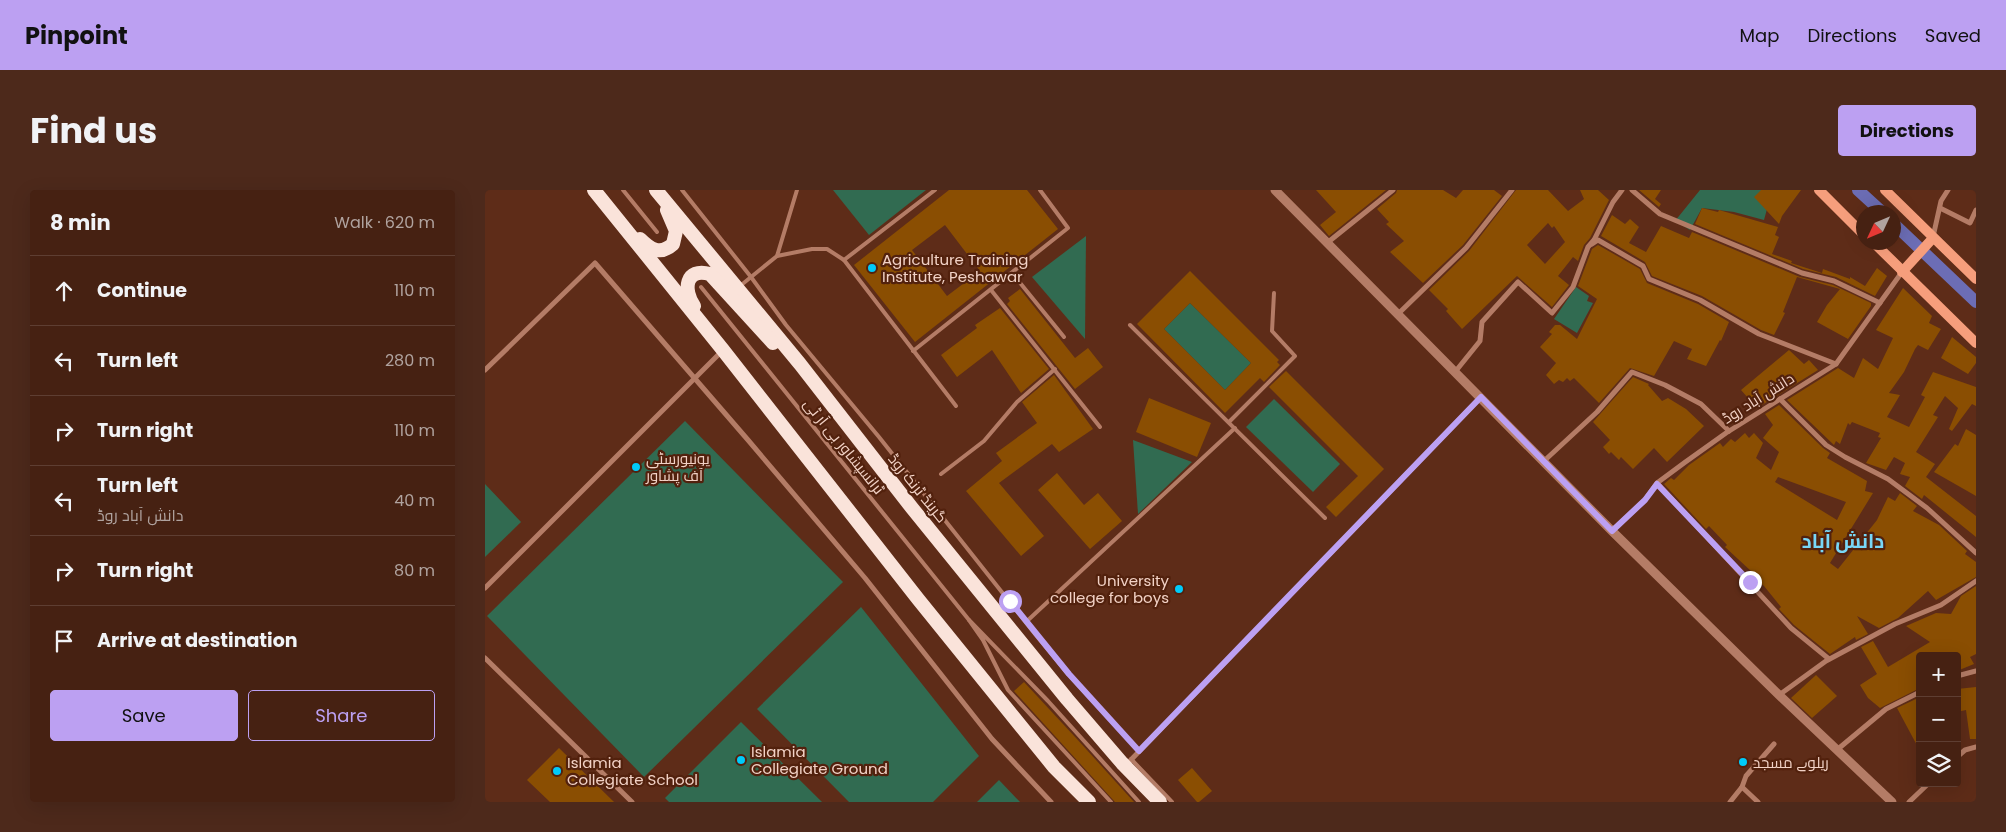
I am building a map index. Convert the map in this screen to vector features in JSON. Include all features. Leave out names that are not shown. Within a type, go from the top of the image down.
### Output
[{"type":"highway","points":[[594,190],[918,599],[1054,766],[1089,802]]},
{"type":"highway","points":[[615,216],[647,246],[654,250],[667,249],[673,244],[676,231],[656,190]]},
{"type":"highway","name":"گرینڈ ٹرنک روڈ","points":[[656,190],[738,287],[912,508],[1067,699],[1128,762],[1160,802]]},
{"type":"highway","points":[[721,348],[691,302],[687,292],[687,284],[690,279],[701,272],[710,274],[717,280],[759,329],[781,350],[800,364]]},
{"type":"main road","points":[[1819,190],[1856,227]]},
{"type":"main road","points":[[1885,190],[1976,278]]},
{"type":"main road","points":[[1902,272],[1933,238]]},
{"type":"main road","points":[[1881,250],[1976,343]]},
{"type":"street","points":[[1275,190],[1612,531],[1891,802]]},
{"type":"street","points":[[1327,243],[1393,190]]},
{"type":"street","points":[[1397,315],[1466,248],[1512,190]]},
{"type":"street","points":[[1455,372],[1480,341],[1482,322],[1518,282],[1553,313],[1573,287],[1588,247],[1594,240],[1613,202],[1622,190]]},
{"type":"street","points":[[1632,190],[1659,214],[1802,273],[1834,281],[1879,303]]},
{"type":"street","points":[[1933,238],[1940,208],[1947,190]]},
{"type":"street","points":[[1940,208],[1969,222],[1976,210]]},
{"type":"street","points":[[1588,247],[1598,240],[1643,266],[1649,279],[1700,300],[1759,334],[1836,364]]},
{"type":"street","points":[[485,370],[595,263],[865,578],[974,717],[1051,802]]},
{"type":"street","name":"دانش آباد روڈ","points":[[1612,531],[1645,500],[1657,484],[1729,431],[1836,364],[1902,272]]},
{"type":"street","points":[[485,588],[721,348]]},
{"type":"street","points":[[1544,461],[1597,412],[1632,372],[1665,385],[1701,404],[1729,431]]},
{"type":"street","points":[[1128,762],[1481,397]]},
{"type":"street","points":[[1780,399],[1826,445],[1888,479],[1927,508],[1976,553]]},
{"type":"street","points":[[1657,484],[1791,628],[1829,659]]},
{"type":"street","points":[[1779,695],[1829,659],[1895,624],[1941,605],[1976,581]]},
{"type":"street","points":[[485,658],[632,802]]},
{"type":"street","points":[[1961,675],[1976,671]]},
{"type":"street","points":[[1838,749],[1886,709],[1916,694]]},
{"type":"street","points":[[1730,802],[1742,787],[1746,776],[1775,744]]},
{"type":"street","points":[[1961,754],[1965,750],[1976,747]]},
{"type":"street","points":[[1742,787],[1758,802]]},
{"type":"street","points":[[1909,802],[1925,787]]},
{"type":"lane","points":[[623,190],[657,232]]},
{"type":"lane","points":[[682,190],[810,354],[879,437],[1026,622],[1069,674],[1139,751]]},
{"type":"lane","points":[[777,256],[797,190]]},
{"type":"lane","points":[[844,260],[935,190]]},
{"type":"lane","points":[[913,351],[1069,228],[1041,191]]},
{"type":"lane","points":[[738,287],[777,256],[812,249],[827,249],[844,260],[956,406]]},
{"type":"lane","points":[[1011,273],[1064,337]]},
{"type":"lane","name":"ٹرانسپشاور بی آر ٹی","points":[[701,287],[969,620],[983,640],[1008,690],[1111,802]]},
{"type":"lane","points":[[991,290],[1100,427]]},
{"type":"lane","points":[[1229,422],[1295,356],[1272,331],[1274,293]]},
{"type":"lane","points":[[1130,325],[1325,518]]},
{"type":"lane","points":[[941,474],[984,441],[1017,402],[1055,369]]},
{"type":"lane","points":[[1026,622],[1235,428]]},
{"type":"lane","name":"ٹرانسپشاور بی آر ٹی","points":[[969,620],[1048,701],[1139,802]]},
{"type":"lane","points":[[1128,762],[1172,802]]},
{"type":"green space","points":[[833,190],[926,190],[869,235]]},
{"type":"green space","points":[[1700,190],[1761,190],[1767,209],[1764,220],[1734,212],[1702,208],[1690,230],[1675,221]]},
{"type":"green space","points":[[1086,236],[1085,339],[1032,277]]},
{"type":"green space","points":[[1576,287],[1589,296],[1587,301],[1593,303],[1577,333],[1554,319]]},
{"type":"green space","points":[[1190,303],[1251,363],[1225,390],[1164,329]]},
{"type":"green space","points":[[1274,399],[1340,464],[1313,492],[1246,427]]},
{"type":"green space","points":[[685,421],[843,582],[644,777],[487,616]]},
{"type":"green space","points":[[1133,440],[1192,462],[1138,514]]},
{"type":"green space","points":[[485,484],[521,522],[485,557]]},
{"type":"green space","points":[[861,607],[979,756],[933,802],[849,802],[757,709]]},
{"type":"green space","name":"Islamia Collegiate Ground","points":[[741,722],[822,802],[669,802],[665,798]]},
{"type":"green space","points":[[999,780],[1020,802],[977,802]]},
{"type":"building","name":"Agriculture Training Institute, Peshawar","points":[[949,190],[1027,190],[1058,229],[915,342],[854,265]],"holes":[[[945,225],[980,271],[947,296],[912,250]]]},
{"type":"building","points":[[1316,190],[1386,190],[1329,236],[1320,225],[1336,212]]},
{"type":"building","points":[[1397,190],[1443,190],[1456,198],[1463,190],[1494,190],[1502,196],[1463,245],[1423,283],[1390,252],[1404,241],[1386,224],[1389,222],[1377,209]]},
{"type":"building","points":[[1516,190],[1548,190],[1568,211],[1584,199],[1580,190],[1598,190],[1609,200],[1590,238],[1584,245],[1578,261],[1573,257],[1558,276],[1569,285],[1552,307],[1517,276],[1462,329],[1446,311],[1448,309],[1429,290],[1469,251]],"holes":[[[1548,223],[1552,228],[1554,226],[1565,242],[1545,264],[1527,245]]]},
{"type":"building","points":[[1639,190],[1661,190],[1655,199],[1661,204],[1659,207]]},
{"type":"building","points":[[1761,190],[1801,190],[1782,216],[1779,224],[1754,197]]},
{"type":"building","points":[[1702,208],[1718,212],[1719,210],[1778,227],[1775,235],[1779,237],[1772,254],[1792,261],[1791,263],[1822,273],[1823,269],[1850,279],[1850,277],[1865,286],[1877,268],[1887,276],[1875,296],[1836,277],[1803,269],[1695,224]]},
{"type":"building","points":[[1612,215],[1625,224],[1630,219],[1639,227],[1629,243],[1646,252],[1661,226],[1689,238],[1692,232],[1800,277],[1833,285],[1871,303],[1871,306],[1848,339],[1817,322],[1827,305],[1840,289],[1797,277],[1783,312],[1785,313],[1774,335],[1761,330],[1702,296],[1652,276],[1645,262],[1601,236]]},
{"type":"building","points":[[1598,245],[1640,269],[1647,283],[1698,304],[1729,322],[1721,341],[1706,366],[1687,359],[1692,349],[1674,341],[1654,376],[1630,368],[1599,403],[1574,378],[1570,381],[1567,378],[1563,382],[1559,380],[1554,384],[1546,375],[1556,363],[1540,347],[1552,334],[1549,332],[1555,325],[1560,325],[1577,339],[1597,299],[1578,286],[1592,249]]},
{"type":"building","points":[[1190,271],[1279,360],[1277,362],[1280,365],[1264,382],[1260,378],[1225,413],[1137,324]],"holes":[[[1190,303],[1251,363],[1225,390],[1164,329]]]},
{"type":"building","points":[[1903,288],[1932,316],[1929,323],[1941,329],[1928,350],[1918,345],[1915,349],[1904,372],[1889,393],[1900,395],[1887,417],[1909,427],[1925,397],[1921,395],[1933,372],[1976,387],[1976,406],[1972,404],[1952,431],[1949,429],[1958,408],[1945,396],[1933,415],[1938,417],[1916,452],[1935,464],[1926,477],[1976,516],[1976,537],[1924,495],[1922,499],[1905,486],[1910,477],[1900,474],[1905,463],[1894,457],[1886,470],[1866,463],[1881,438],[1878,437],[1880,433],[1852,422],[1850,425],[1848,423],[1840,444],[1836,441],[1834,445],[1787,400],[1838,368],[1854,378],[1863,358],[1878,369],[1893,338],[1876,330]]},
{"type":"building","points":[[1020,289],[1075,358],[1088,348],[1103,367],[1075,389],[1007,304],[1010,301],[1008,298]]},
{"type":"building","points":[[1000,308],[1049,369],[1021,393],[992,350],[957,377],[941,355],[977,328],[975,325]]},
{"type":"building","points":[[1952,337],[1976,357],[1976,363],[1968,374],[1941,358]]},
{"type":"building","points":[[1789,350],[1804,364],[1809,360],[1818,370],[1757,408],[1741,390]]},
{"type":"building","points":[[1286,371],[1384,469],[1336,517],[1326,507],[1358,476],[1269,387]]},
{"type":"building","points":[[1054,375],[1093,429],[1059,452],[1052,444],[999,483],[1044,536],[1021,556],[966,491],[1002,461],[996,453],[1037,423],[1022,402]]},
{"type":"building","points":[[1633,377],[1649,384],[1662,401],[1668,398],[1686,409],[1704,426],[1667,462],[1654,448],[1633,469],[1621,457],[1619,460],[1611,452],[1609,454],[1603,447],[1610,440],[1593,422]]},
{"type":"building","points":[[1149,398],[1211,423],[1197,457],[1136,432]]},
{"type":"building","points":[[1779,405],[1830,453],[1827,458],[1867,481],[1865,491],[1873,493],[1830,563],[1838,569],[1877,520],[1888,497],[1895,501],[1900,493],[1917,506],[1913,511],[1939,525],[1967,551],[1965,554],[1976,562],[1976,577],[1936,600],[1928,591],[1898,618],[1879,628],[1857,616],[1868,634],[1856,640],[1855,637],[1830,654],[1794,625],[1779,609],[1781,607],[1764,586],[1749,573],[1751,571],[1725,547],[1727,545],[1709,526],[1706,529],[1664,484],[1671,478],[1674,480],[1689,465],[1720,443],[1723,447],[1731,439],[1735,442],[1745,433],[1749,438],[1754,433],[1763,443],[1756,458],[1771,470],[1779,452],[1763,438],[1773,425],[1765,414]],"holes":[[[1778,477],[1846,502],[1837,520],[1775,482]]]},
{"type":"building","points":[[1966,429],[1976,435],[1976,496],[1934,472],[1955,444],[1958,446]]},
{"type":"building","points":[[1057,473],[1084,505],[1098,493],[1122,521],[1090,549],[1038,490]]},
{"type":"building","points":[[1976,586],[1976,654],[1970,657],[1974,664],[1961,669],[1961,652],[1916,652],[1916,690],[1880,708],[1868,698],[1860,685],[1877,674],[1861,647],[1873,641],[1888,667],[1930,642],[1906,626],[1936,613],[1951,614],[1961,596]]},
{"type":"building","points":[[1816,675],[1837,696],[1812,718],[1791,698]]},
{"type":"building","points":[[1024,682],[1134,802],[1115,802],[1014,691]]},
{"type":"building","points":[[1976,687],[1976,739],[1970,739],[1966,710],[1961,711],[1961,689]]},
{"type":"building","points":[[1916,699],[1916,744],[1897,708]]},
{"type":"building","points":[[559,748],[614,802],[550,802],[527,780]]},
{"type":"building","points":[[1192,768],[1212,791],[1199,802],[1178,780]]},
{"type":"waterway","points":[[1858,190],[1874,205]]},
{"type":"waterway","points":[[1901,231],[1976,302]]},
{"type":"place","name":"Agriculture Training Institute, Peshawar","points":[[872,268]]},
{"type":"place","name":"یونیورسٹی آف پشاور","points":[[636,467]]},
{"type":"place","name":"University college for boys","points":[[1179,589]]},
{"type":"place","name":"Islamia Collegiate Ground","points":[[741,760]]},
{"type":"place","name":"ریلوے مسجد","points":[[1743,762]]},
{"type":"place","name":"Islamia Collegiate School","points":[[557,771]]},
{"type":"district","name":"دانش آباد","points":[[1843,541]]},
{"type":"route","points":[[1010,601],[1069,674],[1139,751],[1481,397],[1612,531],[1645,500],[1657,484],[1684,510],[1703,534],[1750,582]]}]
